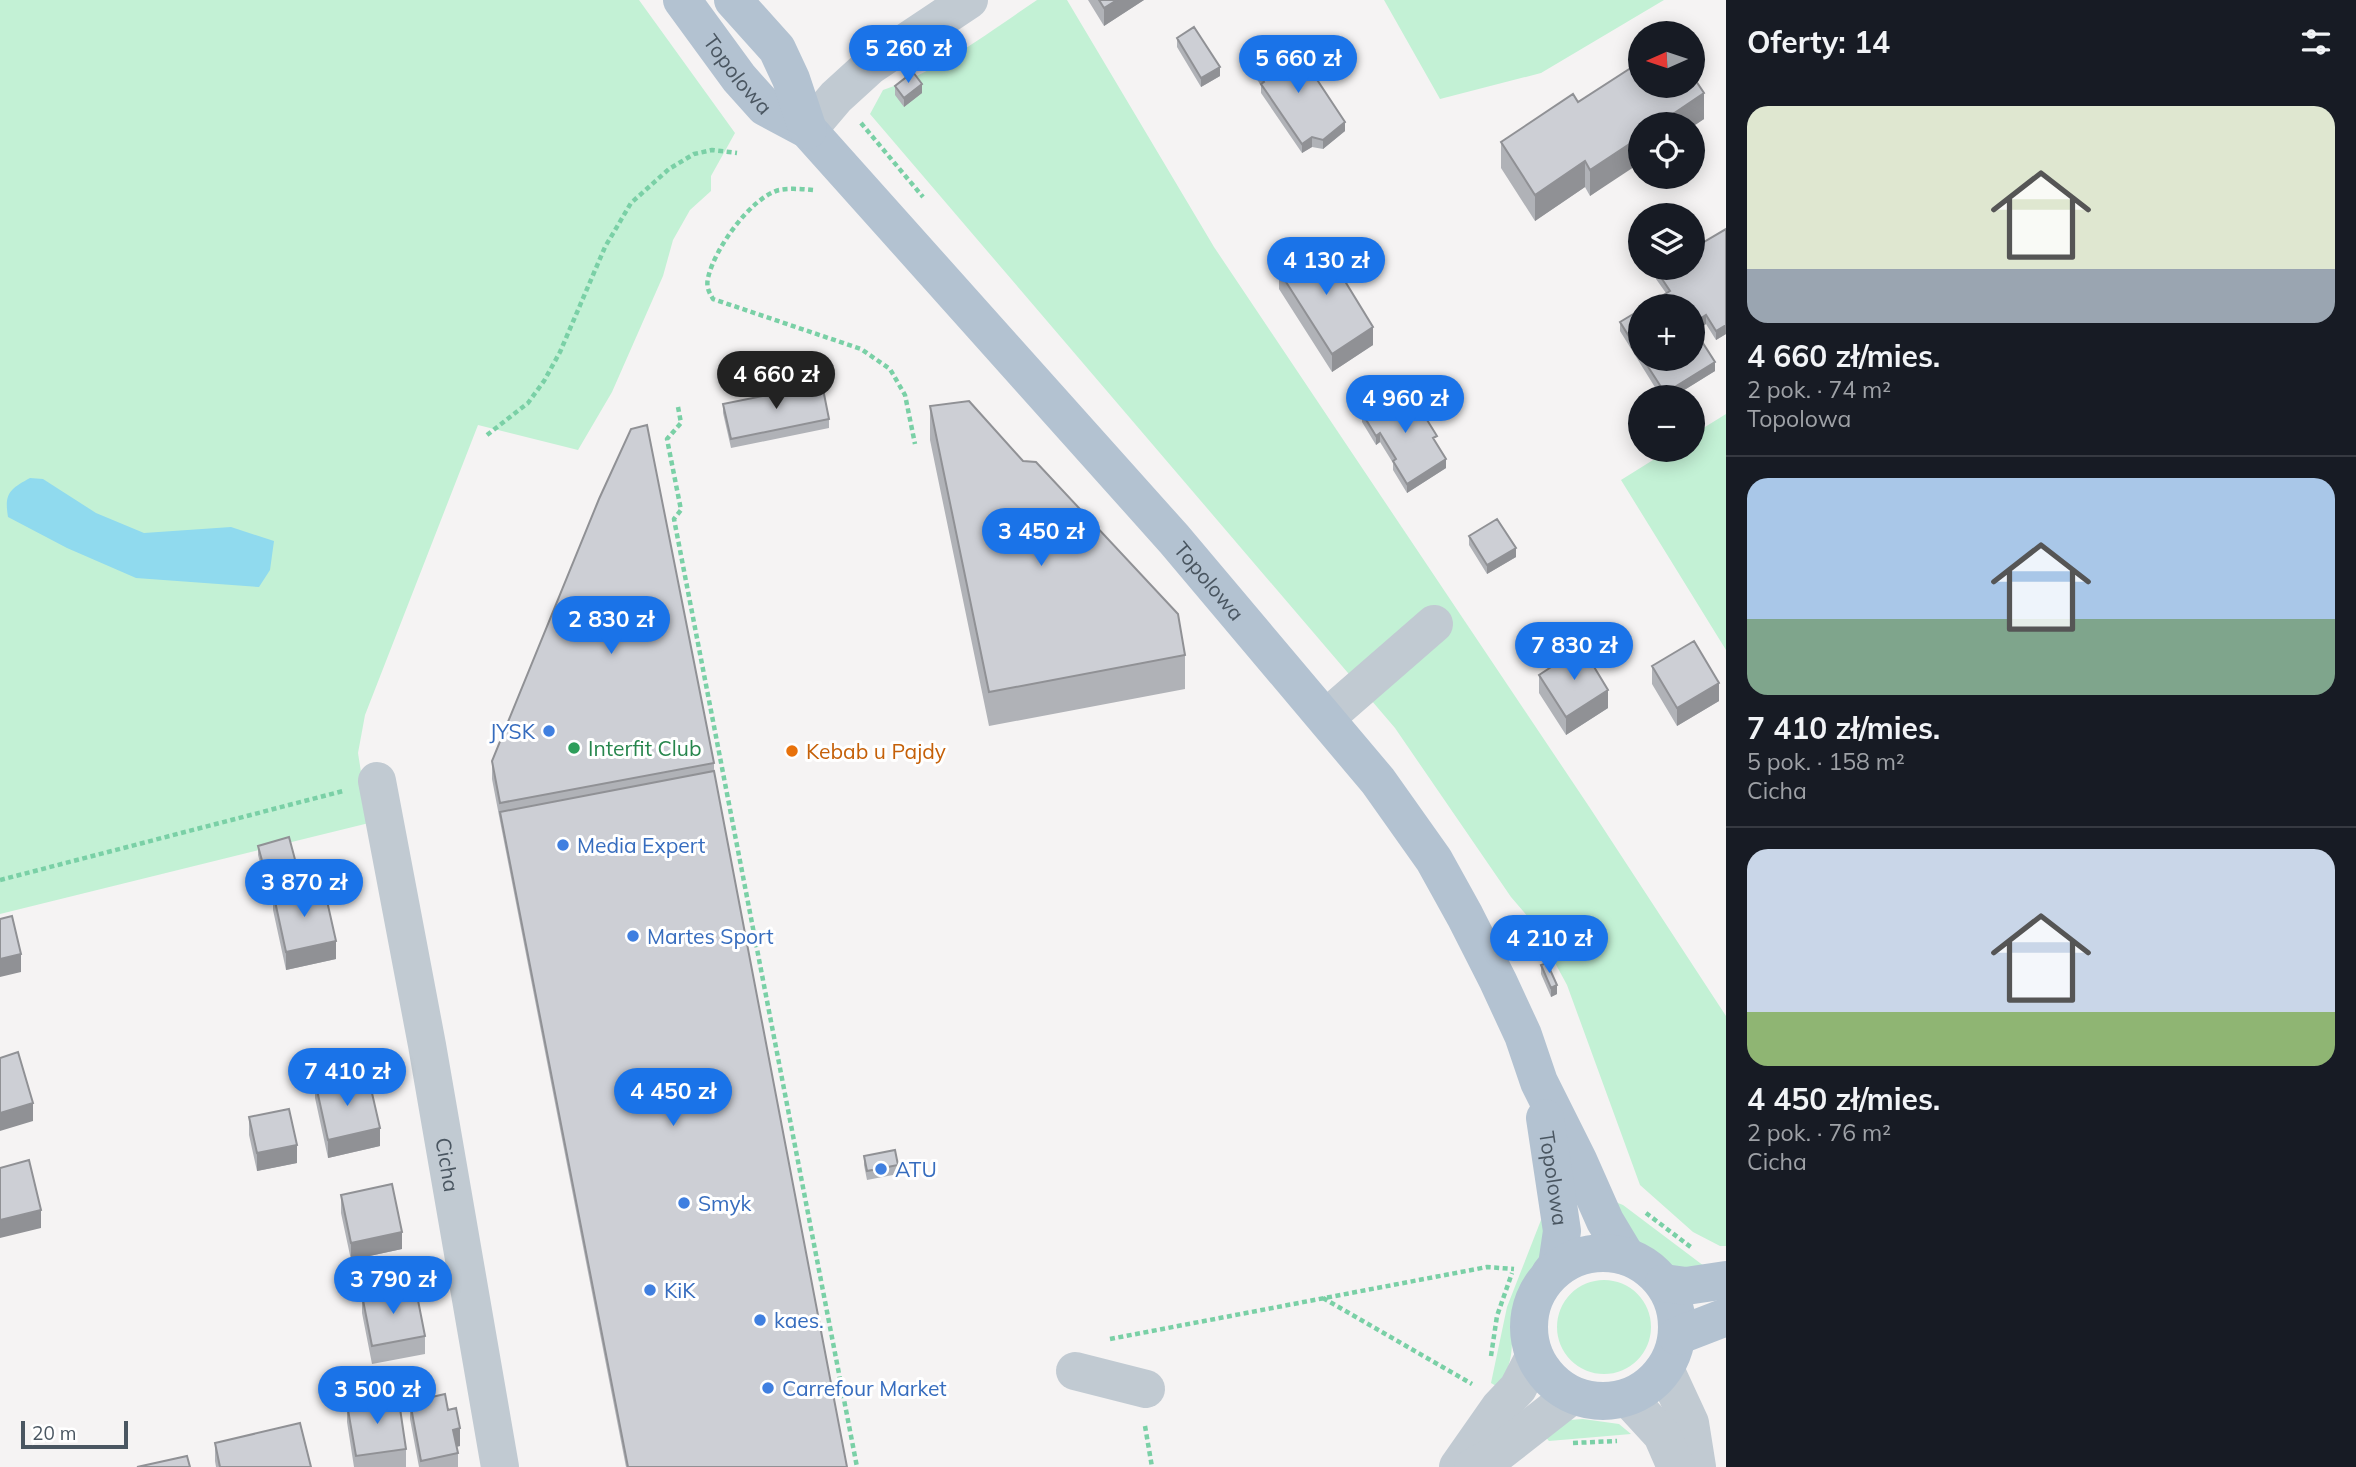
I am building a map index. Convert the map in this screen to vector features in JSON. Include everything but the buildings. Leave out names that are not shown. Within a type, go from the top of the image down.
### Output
[{"type":"main road","name":"Topolowa","points":[[682,0],[739,78],[765,107],[808,130],[1174,539],[1378,781],[1434,860],[1498,981],[1523,1035],[1539,1082],[1605,1221],[1626,1256]]},
{"type":"main road","name":"Topolowa","points":[[733,0],[776,49],[791,79],[808,130]]},
{"type":"main road","name":"Topolowa","points":[[1534,1357],[1528,1335],[1529,1313],[1537,1292],[1527,1269],[1557,1265],[1562,1231],[1539,1082]]},
{"type":"main road","points":[[1527,1269],[1599,1252],[1626,1256],[1647,1267],[1664,1283],[1675,1308],[1671,1352]]},
{"type":"main road","points":[[1664,1283],[1686,1286],[1726,1280]]},
{"type":"main road","points":[[1534,1357],[1549,1380],[1571,1396],[1599,1403],[1628,1398],[1649,1387],[1671,1352],[1726,1317]]},
{"type":"street","points":[[808,130],[836,97],[870,66],[969,0]]},
{"type":"street","points":[[1326,719],[1434,624]]},
{"type":"street","name":"Cicha","points":[[377,781],[427,1045],[500,1467]]},
{"type":"street","points":[[1671,1352],[1690,1423],[1697,1467]]},
{"type":"street","points":[[1458,1467],[1500,1407],[1518,1388],[1534,1357]]},
{"type":"street","points":[[1075,1371],[1146,1389]]},
{"type":"street","points":[[1474,1467],[1497,1454],[1571,1396]]},
{"type":"street","points":[[1628,1398],[1662,1435],[1676,1467]]},
{"type":"path","points":[[487,435],[528,402],[544,381],[560,352],[605,247],[631,203],[669,169],[694,154],[712,150],[737,153]]},
{"type":"path","points":[[823,192],[801,189],[778,191],[747,212],[721,249],[707,280],[708,290],[713,299],[861,349],[890,369],[905,395],[915,444]]},
{"type":"path","points":[[678,407],[681,423],[667,439],[681,510],[674,519],[857,1467]]},
{"type":"path","points":[[0,880],[377,781]]},
{"type":"path","points":[[1107,1340],[1486,1267],[1527,1269]]},
{"type":"path","points":[[1489,1366],[1497,1315],[1527,1269]]},
{"type":"path","points":[[1323,1298],[1473,1384]]},
{"type":"path","points":[[1571,1443],[1623,1442]]},
{"type":"green space","points":[[0,0],[639,0],[735,133],[711,176],[711,191],[690,210],[673,240],[663,276],[612,392],[578,450],[478,425],[365,715],[358,753],[369,823],[0,914]]},
{"type":"green space","points":[[1037,0],[1067,0],[1214,247],[1726,1016],[1726,1246],[1720,1246],[1693,1232],[1640,1185],[1567,985],[1534,924],[1511,897],[1395,728],[870,114],[883,90],[903,83],[942,62]]},
{"type":"green space","points":[[1384,0],[1664,0],[1541,73],[1440,99]]},
{"type":"green space","points":[[1726,414],[1726,650],[1621,480],[1650,462],[1705,462],[1705,427]]},
{"type":"green space","points":[[1613,1201],[1623,1205],[1704,1266],[1680,1269],[1664,1262],[1635,1240]]},
{"type":"green space","points":[[1541,1220],[1547,1220],[1545,1245],[1516,1298],[1509,1365],[1496,1386],[1491,1383],[1507,1307]]},
{"type":"green space","points":[[1604,1280],[1622,1284],[1637,1294],[1647,1309],[1651,1327],[1647,1345],[1637,1360],[1622,1370],[1604,1374],[1586,1370],[1571,1360],[1561,1345],[1557,1327],[1561,1309],[1571,1294],[1586,1284]]},
{"type":"green space","points":[[1583,1419],[1619,1424],[1631,1434],[1549,1441],[1542,1433],[1569,1420]]},
{"type":"water","points":[[30,478],[43,479],[96,513],[144,533],[231,527],[274,541],[270,570],[259,587],[136,578],[67,548],[8,517],[7,502],[10,493]]},
{"type":"place","name":"JYSK","points":[[549,731]]},
{"type":"place","name":"Interfit Club","points":[[574,748]]},
{"type":"place","name":"Kebab u Pajdy","points":[[792,751]]},
{"type":"place","name":"Media Expert","points":[[563,845]]},
{"type":"place","name":"Martes Sport","points":[[633,936]]},
{"type":"place","name":"ATU","points":[[881,1169]]},
{"type":"place","name":"Smyk","points":[[684,1203]]},
{"type":"place","name":"KiK","points":[[650,1290]]},
{"type":"place","name":"kaes.","points":[[760,1320]]},
{"type":"place","name":"Carrefour Market","points":[[768,1388]]}]
